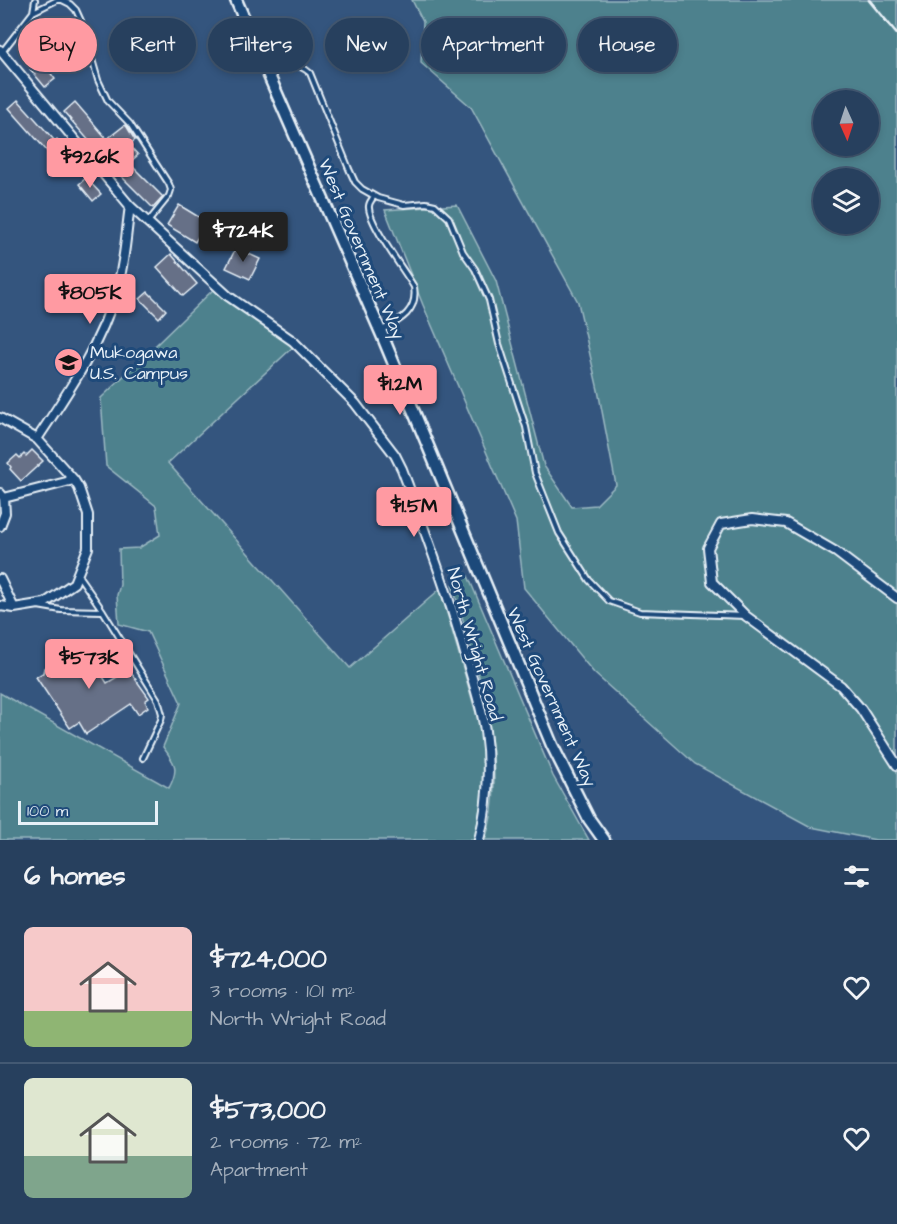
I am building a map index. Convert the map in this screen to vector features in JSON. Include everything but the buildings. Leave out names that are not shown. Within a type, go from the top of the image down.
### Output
[{"type":"main road","name":"West Government Way","points":[[236,0],[244,18]]},
{"type":"main road","name":"West Government Way","points":[[267,72],[380,331],[552,745],[589,819],[604,840]]},
{"type":"street","name":"North Wright Road","points":[[1,55],[130,206],[228,296],[293,341],[355,403],[395,455],[445,588],[465,651],[485,731],[488,778],[483,825],[479,840]]},
{"type":"street","points":[[37,439],[72,387],[95,345],[118,287],[130,206]]},
{"type":"street","points":[[0,418],[37,439],[74,480],[88,515],[88,548],[76,579],[45,603],[14,608],[0,606]]},
{"type":"street","points":[[0,526],[5,513],[2,496],[74,480]]},
{"type":"street","points":[[897,598],[836,552],[786,523],[752,519],[721,524],[708,548],[712,582],[746,616],[841,686],[861,709],[897,765]]},
{"type":"street","points":[[0,579],[14,608]]},
{"type":"lane","points":[[33,12],[35,0]]},
{"type":"lane","points":[[1,55],[33,12],[57,0],[70,4],[76,10],[98,80],[108,101],[130,124],[171,190],[170,196],[148,222]]},
{"type":"lane","points":[[308,72],[355,182],[374,196],[404,205],[426,203],[435,205],[448,218],[489,300],[499,344],[526,427],[535,473],[559,533],[589,580],[609,601],[640,612],[746,616]]},
{"type":"lane","points":[[374,196],[369,210],[375,224],[414,286],[415,296],[412,309],[380,331]]},
{"type":"lane","points":[[76,579],[103,611],[151,686],[161,708],[161,720],[143,758]]},
{"type":"lane","points":[[36,604],[61,610],[103,611]]},
{"type":"green space","points":[[412,0],[897,0],[897,840],[876,840],[811,827],[695,764],[594,673],[524,588],[516,521],[423,305],[385,210],[457,205],[496,281],[544,466],[572,507],[596,505],[616,485],[578,302],[471,107],[431,72],[566,72],[566,18],[421,18]]},
{"type":"green space","points":[[215,288],[293,347],[168,463],[350,668],[440,589],[481,730],[485,777],[475,840],[0,840],[0,693],[169,788],[174,776],[175,767],[163,747],[181,703],[148,632],[119,624],[117,595],[120,585],[119,549],[139,548],[160,535],[156,506],[106,466],[101,398]]},
{"type":"green space","points":[[468,576],[553,776],[589,840],[485,840],[492,811],[494,779],[492,746],[487,712],[471,645],[452,585]]},
{"type":"railway","points":[[869,0],[897,34]]},
{"type":"place","name":"Mukogawa U.S. Campus","points":[[69,362]]}]
